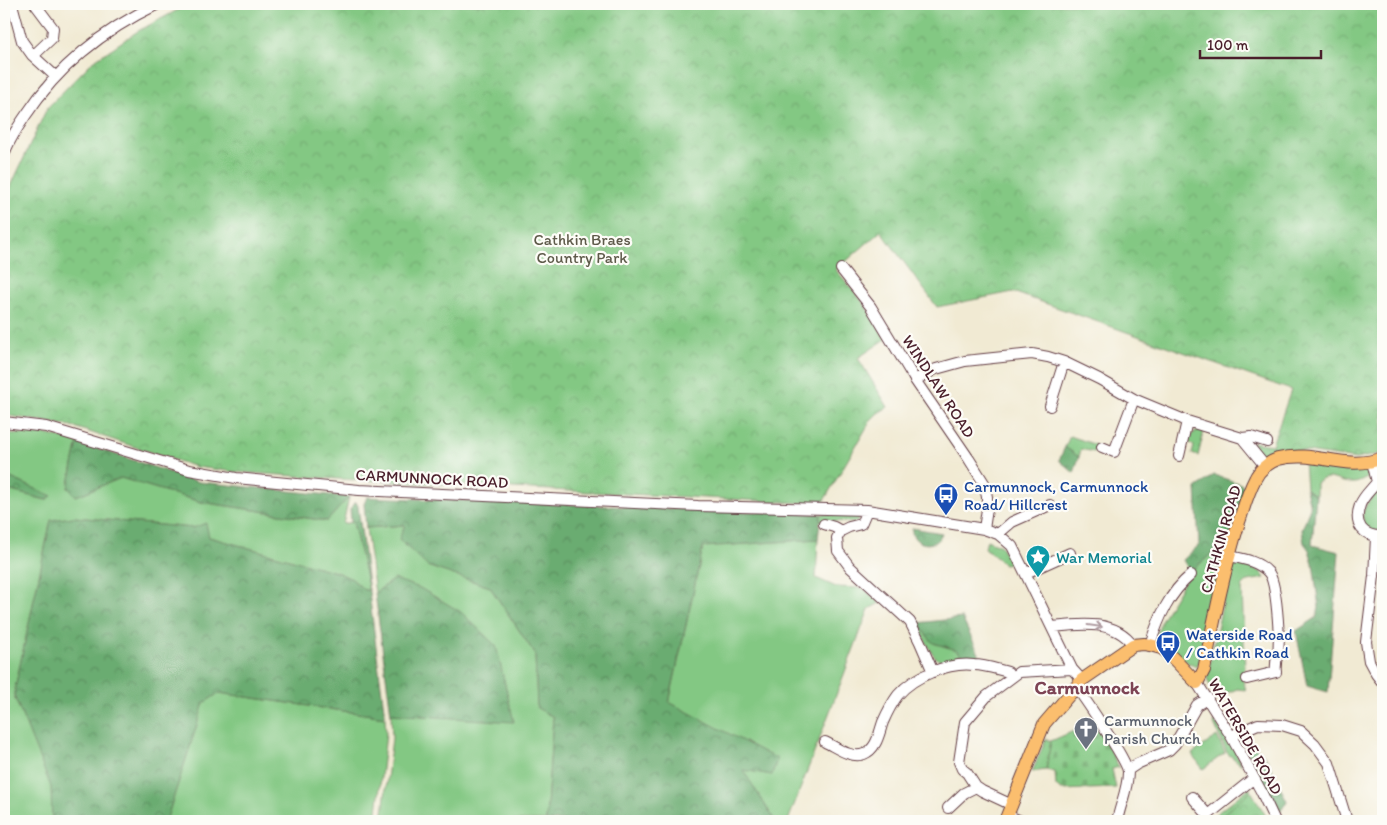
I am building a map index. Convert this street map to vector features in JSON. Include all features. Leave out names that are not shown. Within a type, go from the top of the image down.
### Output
[{"type":"main road","points":[[1265,466],[1276,460],[1300,456],[1351,464],[1378,460]]},
{"type":"main road","name":"CATHKIN ROAD","points":[[1196,682],[1204,670],[1229,556],[1247,498],[1256,477],[1265,466]]},
{"type":"main road","points":[[1009,814],[1044,724],[1079,683],[1133,645]]},
{"type":"main road","name":"WATERSIDE ROAD","points":[[1133,645],[1150,645],[1167,652],[1196,682]]},
{"type":"street","points":[[12,4],[22,41],[34,56],[55,76]]},
{"type":"street","points":[[34,56],[52,38],[53,28],[35,4]]},
{"type":"street","points":[[4,155],[19,126],[55,76],[84,49],[110,30],[158,4]]},
{"type":"street","name":"WINDLAW ROAD","points":[[841,269],[871,307],[915,380],[969,458],[984,484],[987,497],[984,529]]},
{"type":"street","points":[[915,380],[936,369],[965,361],[1032,354],[1064,362],[1099,378],[1134,399],[1187,421],[1242,438],[1251,437],[1267,442]]},
{"type":"street","points":[[1050,406],[1064,362]]},
{"type":"street","points":[[1102,447],[1114,452],[1134,399]]},
{"type":"street","points":[[1179,456],[1187,421]]},
{"type":"street","name":"CARMUNNOCK ROAD","points":[[4,422],[46,427],[189,470],[236,478],[359,490],[698,506],[866,510],[984,529],[998,534]]},
{"type":"street","points":[[1242,438],[1265,466]]},
{"type":"street","points":[[1378,460],[1377,482],[1360,504],[1358,514],[1361,528],[1364,532],[1380,536],[1366,650],[1369,661],[1383,683]]},
{"type":"street","points":[[1050,505],[1012,522],[998,534],[1012,546],[1096,716],[1128,770],[1127,784],[1117,821]]},
{"type":"street","points":[[866,510],[861,524],[849,526],[841,531],[837,538],[838,551],[850,566],[910,622],[933,672]]},
{"type":"street","points":[[824,524],[834,526],[841,531]]},
{"type":"street","points":[[1026,573],[1070,553]]},
{"type":"street","points":[[1229,556],[1255,562],[1270,573],[1273,581],[1278,634],[1276,672],[1247,679]]},
{"type":"street","points":[[1150,645],[1165,606],[1182,583],[1191,575]]},
{"type":"street","points":[[1052,627],[1090,624],[1103,626],[1119,632],[1129,639],[1133,645]]},
{"type":"street","points":[[828,747],[857,756],[866,753],[876,742],[883,722],[898,695],[933,672],[951,666],[973,664],[989,671],[1008,672]]},
{"type":"street","points":[[1021,821],[1009,814],[976,787],[962,769],[959,762],[965,722],[987,696],[1020,672],[1072,669]]},
{"type":"street","name":"WATERSIDE ROAD","points":[[1196,682],[1231,736],[1275,821]]},
{"type":"street","points":[[1128,770],[1169,750],[1175,744],[1197,705],[1208,698]]},
{"type":"street","points":[[1231,736],[1258,724],[1282,726],[1300,731],[1315,744],[1328,763],[1347,821]]},
{"type":"street","points":[[1192,797],[1209,814],[1254,778]]},
{"type":"street","points":[[948,808],[964,793],[976,787]]},
{"type":"green space","name":"Cathkin Braes Country Park","points":[[189,4],[1383,4],[1383,453],[1356,459],[1301,451],[1283,452],[1270,456],[1260,453],[1251,442],[1272,445],[1291,390],[1013,292],[937,307],[881,231],[836,270],[863,302],[886,339],[858,358],[888,407],[871,420],[822,504],[236,472],[196,467],[71,426],[4,415],[4,201],[47,108],[93,61],[138,31]]},
{"type":"green space","points":[[1199,430],[1204,431],[1198,456],[1192,454],[1194,446],[1188,442],[1192,434]]},
{"type":"green space","points":[[4,433],[50,435],[78,442],[68,488],[76,496],[121,478],[201,502],[327,521],[349,497],[343,524],[353,522],[369,590],[364,590],[352,579],[336,572],[209,537],[193,528],[74,517],[51,520],[14,693],[52,787],[52,821],[4,821],[4,489],[46,500],[51,496],[4,475]]},
{"type":"green space","points":[[1070,436],[1096,445],[1094,452],[1081,449],[1079,457],[1065,447]]},
{"type":"green space","points":[[78,442],[199,482],[349,497],[327,521],[201,502],[121,478],[76,496],[68,488]]},
{"type":"green space","points":[[1065,447],[1079,457],[1074,473],[1059,460]]},
{"type":"green space","points":[[1304,461],[1365,469],[1370,477],[1354,483],[1326,478],[1316,483],[1316,496],[1306,489]]},
{"type":"green space","points":[[4,475],[52,496],[46,500],[4,489]]},
{"type":"green space","points":[[1214,475],[1245,487],[1229,539],[1190,572],[1183,560],[1199,545],[1196,488]]},
{"type":"green space","points":[[1383,483],[1383,532],[1367,529],[1364,524],[1363,514],[1364,509]]},
{"type":"green space","points":[[1306,489],[1316,496],[1312,545],[1339,552],[1328,692],[1307,686],[1296,631],[1316,618],[1319,608],[1313,563],[1309,550],[1304,543],[1302,530],[1310,507]]},
{"type":"green space","points":[[367,497],[821,514],[818,539],[703,547],[669,702],[777,759],[772,775],[743,770],[774,819],[773,821],[546,821],[553,717],[537,708],[535,654],[490,587],[427,566],[399,539],[405,525],[366,528],[364,504]]},
{"type":"green space","points":[[356,502],[368,588],[353,522],[351,522],[350,509]]},
{"type":"green space","points":[[821,514],[856,515],[859,520],[856,522],[820,521]]},
{"type":"green space","points":[[74,517],[193,528],[206,523],[209,537],[336,572],[352,579],[364,590],[369,590],[385,717],[219,693],[204,703],[166,821],[52,821],[51,787],[14,693],[51,520]]},
{"type":"green space","points":[[406,525],[427,566],[490,587],[535,654],[537,707],[553,717],[546,821],[382,821],[392,738],[391,714],[514,721],[394,579],[375,593],[366,528]]},
{"type":"green space","points":[[912,528],[942,533],[934,543],[924,544],[916,540],[912,533]]},
{"type":"green space","points":[[818,539],[816,578],[836,587],[863,588],[880,603],[869,609],[788,821],[773,821],[774,819],[742,770],[669,703],[703,547]]},
{"type":"green space","points":[[1229,539],[1199,663],[1195,666],[1189,664],[1168,644],[1155,638],[1162,619],[1190,572]]},
{"type":"green space","points":[[987,540],[1001,546],[1010,563],[1004,564],[985,548]]},
{"type":"green space","points":[[1242,563],[1261,572],[1265,578],[1248,581],[1242,587],[1245,669],[1241,674],[1246,690],[1237,689],[1217,697],[1207,677],[1230,568],[1235,564]]},
{"type":"green space","points":[[394,579],[420,588],[461,612],[496,646],[514,722],[391,714],[375,593]]},
{"type":"green space","points":[[962,618],[981,658],[965,659],[957,650],[933,643],[917,623]]},
{"type":"green space","points":[[917,623],[933,643],[957,650],[965,659],[947,662],[937,659],[930,650]]},
{"type":"green space","points":[[219,693],[385,717],[386,734],[376,821],[166,821],[204,702]]},
{"type":"green space","points":[[1213,722],[1215,722],[1235,751],[1242,765],[1227,753]]},
{"type":"green space","points":[[1092,723],[1100,730],[1119,767],[1112,769],[1116,788],[1061,790],[1056,786],[1055,772],[1046,770],[1051,741]]},
{"type":"green space","points":[[1217,736],[1225,753],[1203,769],[1192,754]]},
{"type":"green space","points":[[1046,739],[1051,741],[1046,770],[1032,772]]},
{"type":"green space","points":[[1243,740],[1257,748],[1266,757],[1287,801],[1279,814],[1245,747]]},
{"type":"green space","points":[[1249,788],[1251,791],[1215,821],[1204,821],[1204,819],[1212,817]]},
{"type":"green space","points":[[1251,791],[1269,821],[1215,821]]},
{"type":"place","name":"Carmunnock, Carmunnock Road/ Hillcrest","points":[[946,516]]},
{"type":"place","name":"War Memorial","points":[[1038,578]]},
{"type":"place","name":"Waterside Road / Cathkin Road","points":[[1168,664]]},
{"type":"place","name":"Carmunnock Parish Church","points":[[1086,750]]},
{"type":"district","name":"Carmunnock","points":[[1087,687]]}]
